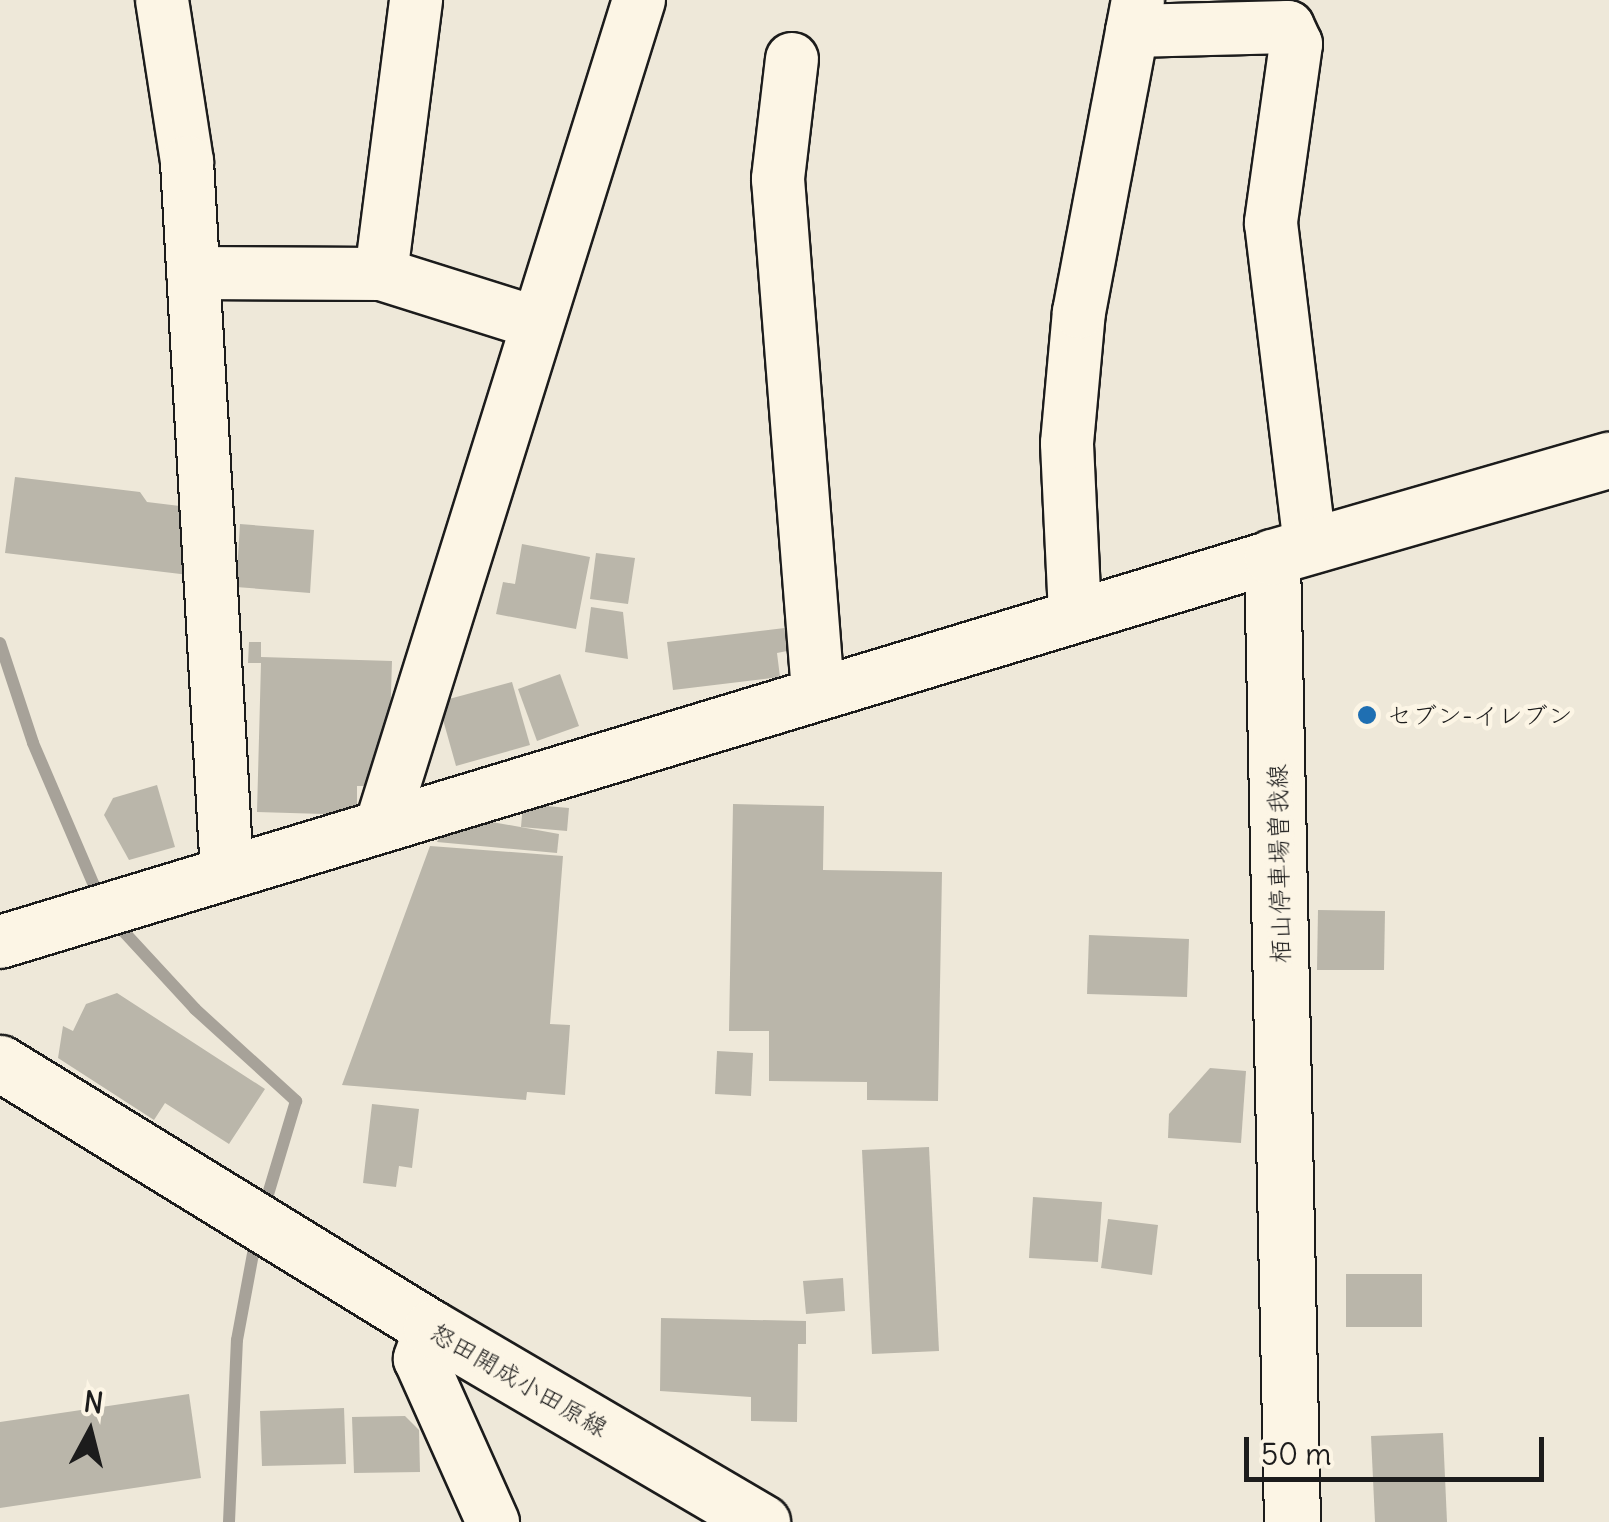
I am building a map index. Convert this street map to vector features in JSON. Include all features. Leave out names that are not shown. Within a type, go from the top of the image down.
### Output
[{"type":"main road","points":[[1291,551],[1609,460]]},
{"type":"main road","name":"栢山停車場曽我線","points":[[1291,551],[1292,1522]]},
{"type":"main road","name":"怒田開成小田原線","points":[[0,1062],[431,1328],[762,1522]]},
{"type":"street","points":[[162,0],[187,162],[227,872]]},
{"type":"street","points":[[381,274],[416,0]]},
{"type":"street","points":[[380,826],[533,322],[638,0]]},
{"type":"street","points":[[0,942],[1291,551],[1271,223],[1296,44],[1288,27],[1135,15],[1078,312],[1067,444],[1075,614]]},
{"type":"street","points":[[792,59],[778,179],[818,692]]},
{"type":"street","points":[[193,273],[381,274],[533,322]]},
{"type":"street","points":[[431,1328],[420,1359],[493,1522]]},
{"type":"building","points":[[15,477],[140,492],[147,502],[188,507],[189,575],[5,553]]},
{"type":"building","points":[[240,524],[314,530],[310,593],[236,587]]},
{"type":"building","points":[[522,544],[590,557],[576,629],[496,614],[503,582],[515,584]]},
{"type":"building","points":[[596,553],[635,558],[628,604],[590,599]]},
{"type":"building","points":[[591,607],[623,612],[628,659],[585,652]]},
{"type":"building","points":[[801,626],[805,664],[787,651],[777,653],[780,677],[673,690],[667,642]]},
{"type":"building","points":[[249,642],[261,642],[261,657],[392,661],[389,756],[378,786],[357,786],[357,815],[257,812],[261,663],[248,663]]},
{"type":"building","points":[[560,674],[579,726],[537,741],[518,689]]},
{"type":"building","points":[[512,682],[530,745],[456,766],[438,702]]},
{"type":"building","points":[[157,785],[175,847],[129,860],[104,815],[113,798]]},
{"type":"building","points":[[523,804],[569,808],[567,831],[521,827]]},
{"type":"building","points":[[733,804],[824,806],[823,870],[942,872],[938,1101],[867,1100],[867,1082],[769,1081],[769,1031],[729,1031]]},
{"type":"building","points":[[464,817],[559,834],[557,853],[437,842],[446,824]]},
{"type":"building","points":[[430,846],[563,856],[550,1024],[570,1025],[565,1095],[527,1092],[526,1100],[342,1085]]},
{"type":"building","points":[[1318,910],[1385,911],[1384,970],[1317,970]]},
{"type":"building","points":[[1089,935],[1189,939],[1187,997],[1087,994]]},
{"type":"building","points":[[117,993],[265,1089],[229,1144],[165,1103],[154,1120],[58,1058],[63,1026],[73,1031],[86,1004]]},
{"type":"building","points":[[717,1051],[753,1053],[751,1096],[715,1094]]},
{"type":"building","points":[[1210,1068],[1246,1071],[1241,1143],[1168,1138],[1169,1114]]},
{"type":"building","points":[[372,1104],[419,1109],[412,1168],[399,1166],[396,1187],[363,1183]]},
{"type":"building","points":[[929,1147],[939,1351],[872,1354],[862,1150]]},
{"type":"building","points":[[1033,1197],[1102,1202],[1098,1262],[1029,1258]]},
{"type":"building","points":[[1108,1219],[1158,1225],[1152,1275],[1101,1268]]},
{"type":"building","points":[[1346,1274],[1422,1274],[1422,1327],[1346,1327]]},
{"type":"building","points":[[843,1278],[845,1311],[806,1314],[803,1281]]},
{"type":"building","points":[[661,1318],[806,1321],[806,1344],[798,1344],[797,1422],[751,1421],[751,1397],[660,1391]]},
{"type":"building","points":[[189,1394],[201,1478],[0,1508],[0,1422]]},
{"type":"building","points":[[344,1408],[346,1464],[262,1466],[260,1411]]},
{"type":"building","points":[[405,1416],[419,1430],[420,1472],[354,1473],[352,1417]]},
{"type":"building","points":[[1443,1433],[1447,1522],[1375,1522],[1371,1436]]},
{"type":"waterway","points":[[0,643],[33,743],[100,899]]},
{"type":"waterway","points":[[113,920],[195,1009],[296,1101],[264,1208]]},
{"type":"waterway","points":[[229,1522],[237,1340],[256,1237]]},
{"type":"place","name":"セブン-イレブン","points":[[1367,715]]}]
